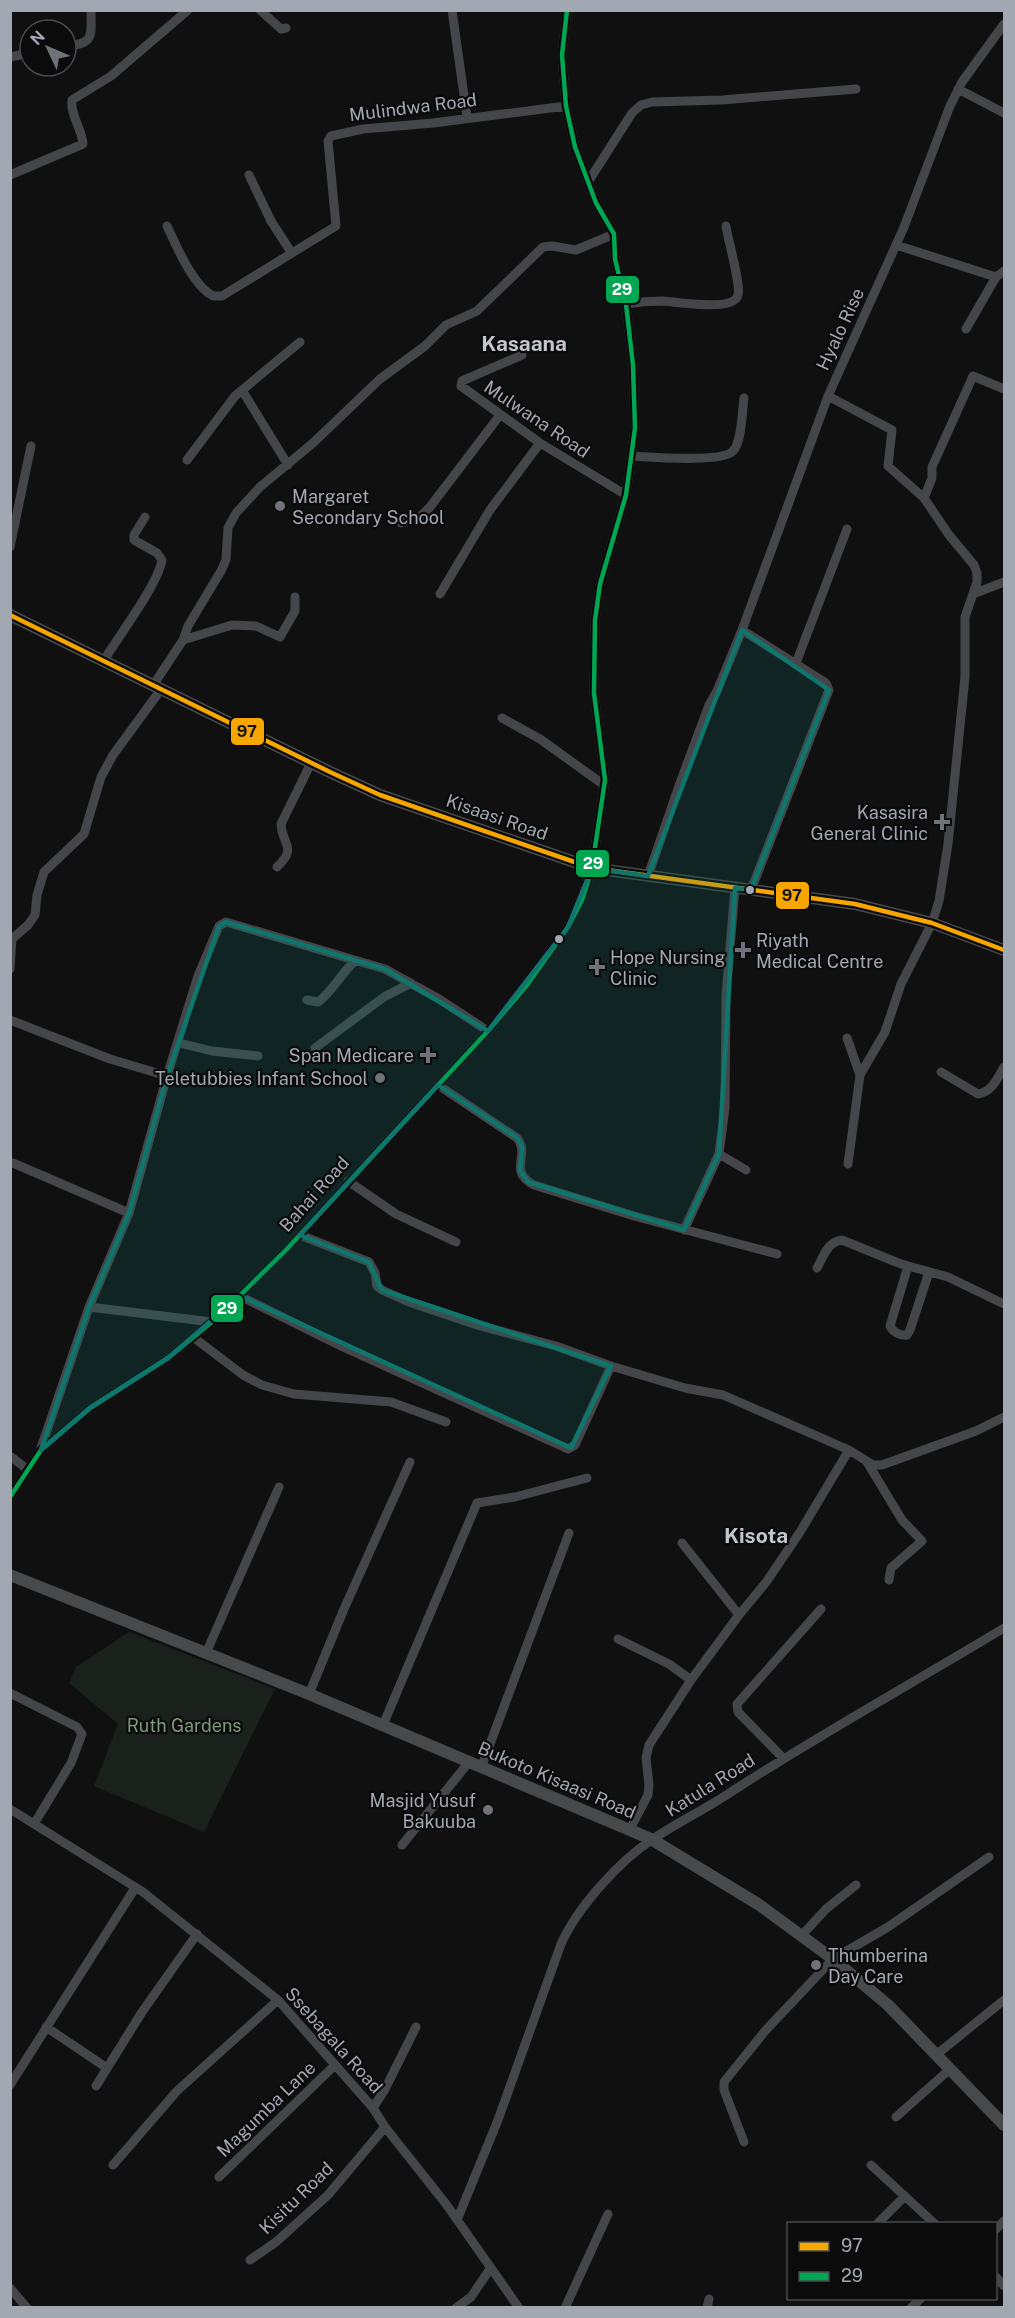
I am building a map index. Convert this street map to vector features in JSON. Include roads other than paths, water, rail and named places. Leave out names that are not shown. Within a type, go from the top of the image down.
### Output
[{"type":"main road","name":"Kisaasi Road","points":[[10,615],[380,795],[592,868],[855,904],[932,923],[1004,947]]},
{"type":"main road","name":"Bukoto Kisaasi Road","points":[[10,1565],[27,1581]]},
{"type":"main road","name":"Bukoto Kisaasi Road","points":[[10,1575],[309,1694],[651,1839],[758,1904],[833,1959],[888,2005],[1005,2125]]},
{"type":"street","points":[[78,45],[84,44],[91,36],[91,10]]},
{"type":"street","points":[[10,175],[83,144],[71,106],[72,100],[111,76],[188,10]]},
{"type":"street","points":[[260,10],[281,30],[286,28]]},
{"type":"street","points":[[452,10],[467,117]]},
{"type":"street","points":[[10,969],[12,939],[33,920],[44,872],[84,834],[101,777],[158,686],[188,626],[226,560],[228,528],[236,513],[260,487],[288,465],[380,379],[425,346],[446,325],[477,311],[543,248],[552,246],[576,250],[614,234],[596,203],[588,182],[575,147],[566,106],[562,55],[567,10]]},
{"type":"street","name":"Hyalo Rise","points":[[860,1076],[885,1032],[908,969],[932,923],[939,901],[947,854],[964,677],[965,617],[977,582],[977,573],[924,498],[888,466],[893,433],[890,427],[828,396],[896,246],[958,89],[1005,24]]},
{"type":"street","points":[[588,182],[632,113],[641,105],[676,100],[722,100],[856,89]]},
{"type":"street","points":[[958,89],[1005,113]]},
{"type":"street","name":"Mulindwa Road","points":[[167,226],[204,289],[213,296],[222,296],[336,226],[328,141],[331,136],[363,129],[566,106]]},
{"type":"street","points":[[249,175],[271,220],[291,252]]},
{"type":"street","points":[[626,304],[645,301],[701,305],[727,304],[735,300],[739,286],[726,226]]},
{"type":"street","name":"Bahai Road","points":[[10,1497],[41,1450],[90,1408],[143,1376],[212,1322],[300,1235],[527,986],[568,927],[582,900],[592,868],[605,770],[598,736],[594,693],[595,620],[600,584],[626,495],[635,428],[633,365],[626,304],[615,259],[614,234]]},
{"type":"street","points":[[896,246],[996,277]]},
{"type":"street","points":[[966,329],[996,277],[1005,272]]},
{"type":"street","points":[[187,460],[231,400],[300,342]]},
{"type":"street","name":"Mulwana Road","points":[[522,355],[476,374],[462,381],[461,384],[466,391],[540,443],[626,495]]},
{"type":"street","points":[[924,498],[932,478],[932,467],[972,376],[1005,389]]},
{"type":"street","points":[[242,390],[288,465]]},
{"type":"street","points":[[648,876],[709,705],[717,692],[742,630],[828,396]]},
{"type":"street","points":[[632,456],[698,458],[729,454],[738,442],[744,398]]},
{"type":"street","points":[[401,523],[421,516],[430,507],[500,415]]},
{"type":"street","points":[[440,594],[490,510],[540,443]]},
{"type":"street","points":[[10,547],[31,446]]},
{"type":"street","points":[[104,660],[161,567],[162,560],[157,553],[134,540],[134,534],[145,517]]},
{"type":"street","points":[[796,663],[847,529]]},
{"type":"street","points":[[973,594],[1005,582]]},
{"type":"street","points":[[183,640],[232,625],[256,626],[280,637],[295,611],[295,597]]},
{"type":"street","points":[[742,630],[796,663],[825,683],[829,690],[751,890]]},
{"type":"street","points":[[502,718],[540,739],[604,785]]},
{"type":"street","points":[[277,867],[289,852],[281,824],[311,763]]},
{"type":"street","points":[[684,1230],[719,1154],[725,1108],[726,995],[735,888]]},
{"type":"street","points":[[41,1450],[89,1307],[129,1213],[167,1076],[198,976],[216,931],[222,923],[385,969],[439,999],[488,1031]]},
{"type":"street","points":[[307,1000],[318,1002],[346,968],[355,961]]},
{"type":"street","points":[[315,1048],[384,997],[411,983]]},
{"type":"street","points":[[10,1020],[110,1059],[167,1076]]},
{"type":"street","points":[[847,1038],[860,1076],[848,1164]]},
{"type":"street","points":[[179,1043],[212,1051],[258,1056]]},
{"type":"street","points":[[940,1071],[978,1094],[991,1089],[1005,1067]]},
{"type":"street","points":[[438,1085],[517,1138],[522,1147],[520,1171],[528,1182],[634,1216],[777,1254]]},
{"type":"street","points":[[719,1154],[746,1170]]},
{"type":"street","points":[[13,1163],[129,1213]]},
{"type":"street","points":[[348,1181],[396,1214],[456,1242]]},
{"type":"street","points":[[300,1235],[369,1262],[375,1273],[377,1286],[409,1302],[685,1388],[723,1395],[849,1450],[867,1462],[882,1465],[976,1431],[1005,1417]]},
{"type":"street","points":[[817,1268],[828,1246],[835,1241],[842,1240],[908,1266],[948,1277],[1005,1304]]},
{"type":"street","points":[[908,1266],[890,1326],[894,1332],[904,1335],[907,1335],[910,1330],[929,1272]]},
{"type":"street","points":[[240,1296],[343,1347],[568,1449],[575,1445],[611,1366]]},
{"type":"street","points":[[89,1307],[212,1322]]},
{"type":"street","points":[[193,1337],[243,1375],[262,1385],[294,1395],[390,1402],[446,1422]]},
{"type":"street","points":[[630,1829],[648,1795],[650,1785],[646,1758],[649,1744],[691,1680],[780,1562],[849,1450]]},
{"type":"street","points":[[10,1456],[27,1469]]},
{"type":"street","points":[[309,1694],[344,1609],[410,1462]]},
{"type":"street","points":[[867,1462],[902,1520],[922,1541],[891,1568],[889,1580]]},
{"type":"street","points":[[383,1725],[477,1503],[515,1497],[588,1478]]},
{"type":"street","points":[[206,1653],[279,1487]]},
{"type":"street","points":[[482,1768],[569,1533]]},
{"type":"street","points":[[682,1543],[739,1615]]},
{"type":"street","points":[[783,1758],[738,1712],[737,1704],[821,1609]]},
{"type":"street","name":"Katula Road","points":[[458,2220],[498,2120],[567,1931],[589,1900],[651,1839],[728,1794],[783,1758],[1005,1628]]},
{"type":"street","points":[[618,1639],[669,1664],[691,1680]]},
{"type":"street","points":[[10,1693],[77,1727],[82,1734],[71,1763],[34,1824]]},
{"type":"street","points":[[402,1845],[469,1762]]},
{"type":"street","name":"Ssebagala Road","points":[[10,1809],[135,1888],[197,1934],[278,2000],[373,2108],[384,2127],[458,2220],[490,2269],[519,2307]]},
{"type":"street","points":[[744,2142],[724,2090],[724,2082],[765,2031],[833,1959],[888,1927],[989,1857]]},
{"type":"street","points":[[802,1935],[826,1909],[856,1885]]},
{"type":"street","points":[[10,2085],[135,1888]]},
{"type":"street","points":[[96,2086],[142,2012],[197,1934]]},
{"type":"street","points":[[113,2165],[177,2091],[278,2000]]},
{"type":"street","points":[[936,2055],[1005,2000]]},
{"type":"street","points":[[46,2027],[107,2068]]},
{"type":"street","points":[[373,2108],[416,2027]]},
{"type":"street","name":"Magumba Lane","points":[[219,2177],[335,2065]]},
{"type":"street","points":[[896,2117],[950,2069]]},
{"type":"street","name":"Kisitu Road","points":[[250,2260],[276,2242],[328,2195],[384,2127]]},
{"type":"street","points":[[871,2165],[934,2222]]},
{"type":"street","points":[[878,2222],[905,2196]]},
{"type":"street","points":[[565,2307],[608,2214]]},
{"type":"street","points":[[456,2307],[471,2297],[490,2269]]},
{"type":"street","points":[[10,2288],[27,2307]]},
{"type":"place","name":"Margaret Secondary School","points":[[280,506]]},
{"type":"place","name":"Kasasira General Clinic","points":[[942,822]]},
{"type":"place","name":"Riyath Medical Centre","points":[[743,950]]},
{"type":"place","name":"Hope Nursing Clinic","points":[[597,967]]},
{"type":"place","name":"Span Medicare","points":[[428,1055]]},
{"type":"place","name":"Teletubbies Infant School","points":[[380,1078]]},
{"type":"place","name":"Masjid Yusuf Bakuuba","points":[[488,1810]]},
{"type":"place","name":"Thumberina Day Care","points":[[816,1965]]},
{"type":"district","name":"Kasaana","points":[[524,343]]},
{"type":"district","name":"Kisota","points":[[756,1535]]},
{"type":"park label","name":"Ruth Gardens","points":[[184,1725]]}]
